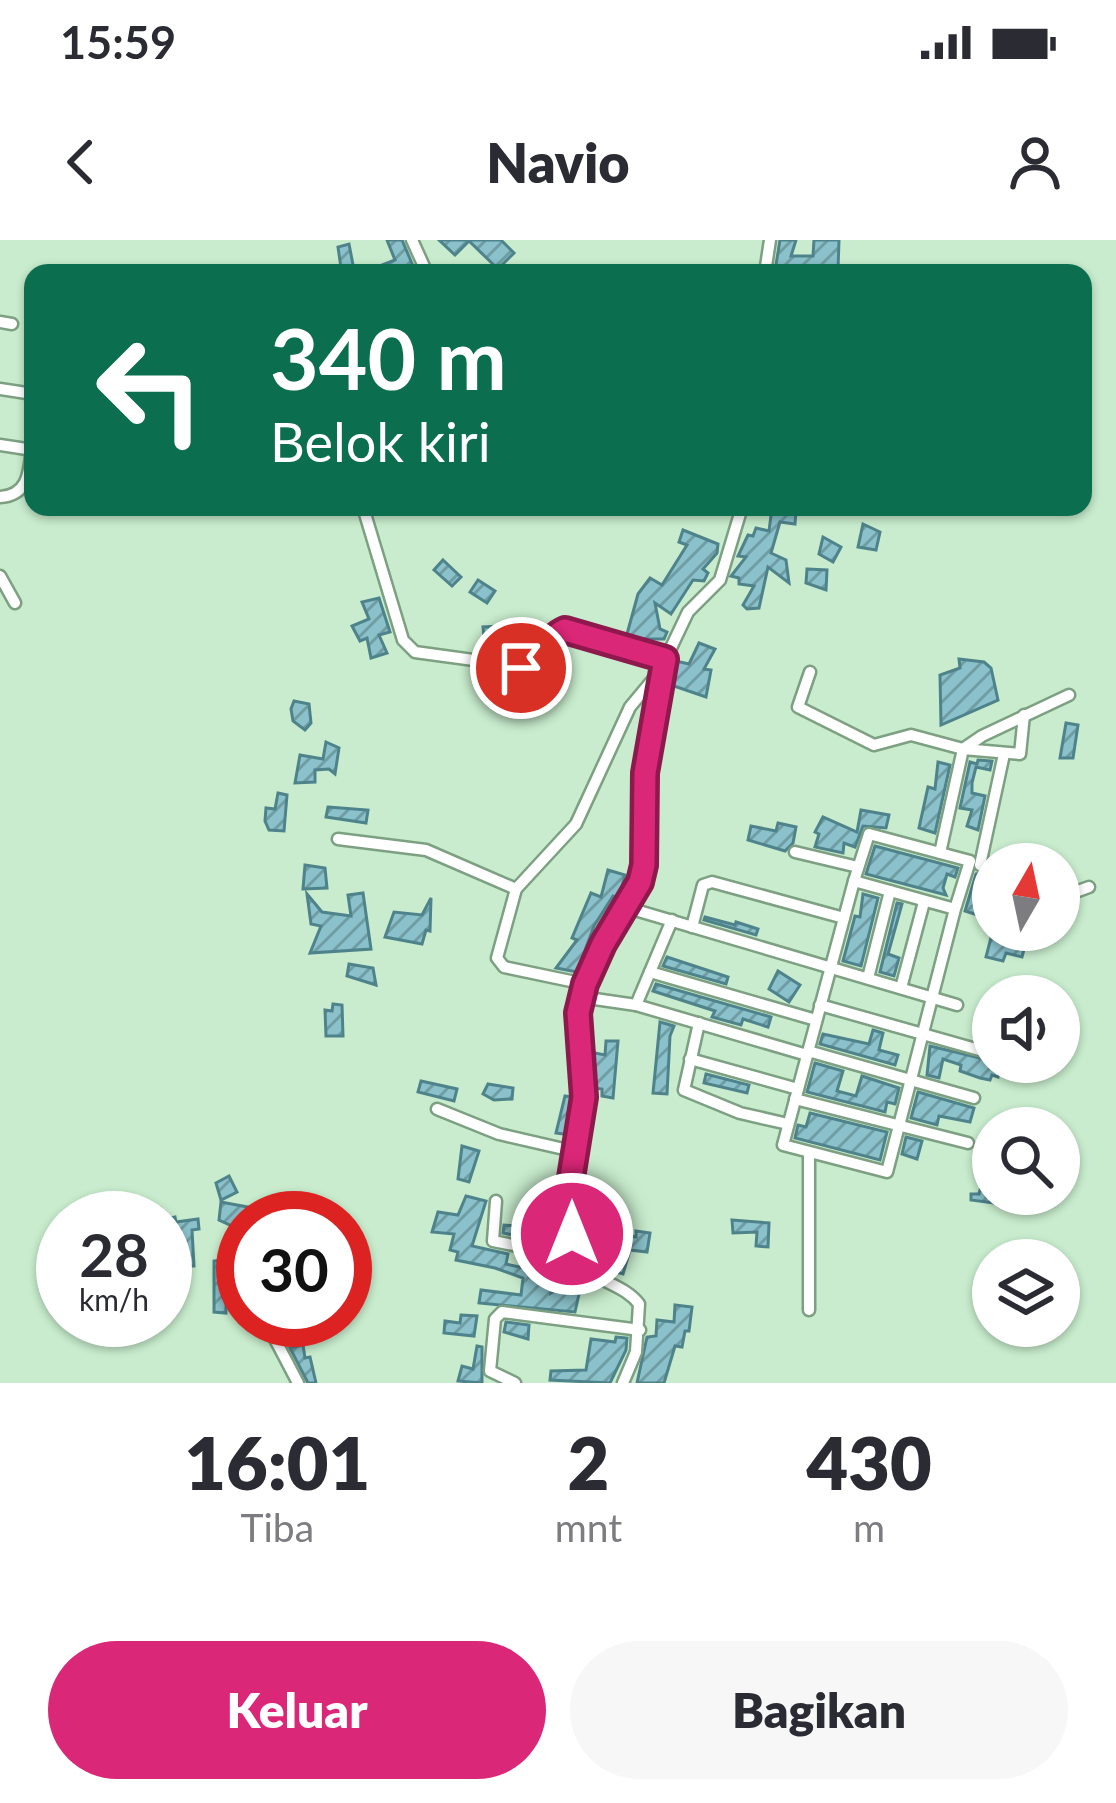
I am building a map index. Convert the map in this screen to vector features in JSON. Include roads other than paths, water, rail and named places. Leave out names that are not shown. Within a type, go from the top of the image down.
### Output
[{"type":"street","points":[[366,516],[404,640],[416,652],[525,668],[565,630],[663,665]]},
{"type":"street","points":[[739,516],[720,580],[688,612],[663,665],[630,707],[576,824],[516,889],[499,964],[974,1098]]},
{"type":"street","points":[[0,575],[15,603]]},
{"type":"street","points":[[623,1383],[633,1364],[640,1330],[637,1299],[593,1275],[578,1258],[568,1209],[584,1097],[578,1048],[583,991],[640,882],[645,773],[663,665]]},
{"type":"street","points":[[810,672],[797,701],[801,710],[874,745],[910,734],[963,749],[1021,754],[1024,716]]},
{"type":"street","points":[[940,853],[963,749],[1069,695]]},
{"type":"street","points":[[980,843],[1004,754]]},
{"type":"street","points":[[972,861],[869,834],[783,1144],[887,1172],[956,910],[972,870]]},
{"type":"street","points":[[338,839],[426,850],[516,889]]},
{"type":"street","points":[[795,852],[858,867]]},
{"type":"street","points":[[854,881],[956,910]]},
{"type":"street","points":[[692,926],[704,885],[712,882],[844,918]]},
{"type":"street","points":[[1080,890],[1089,887]]},
{"type":"street","points":[[868,978],[890,890]]},
{"type":"street","points":[[901,988],[924,902]]},
{"type":"street","points":[[626,907],[957,1005]]},
{"type":"street","points":[[636,1004],[672,920]]},
{"type":"street","points":[[650,971],[816,1020]]},
{"type":"street","points":[[820,1005],[972,1048]]},
{"type":"street","points":[[699,1023],[683,1088],[686,1092],[740,1113],[788,1124]]},
{"type":"street","points":[[690,1059],[968,1143]]},
{"type":"street","points":[[437,1109],[500,1134],[577,1152]]},
{"type":"street","points":[[809,1153],[809,1310]]},
{"type":"street","points":[[496,1201],[493,1240],[578,1258]]},
{"type":"street","points":[[515,1383],[489,1379],[495,1319],[502,1312],[640,1330]]},
{"type":"street","points":[[279,1347],[298,1383]]}]
